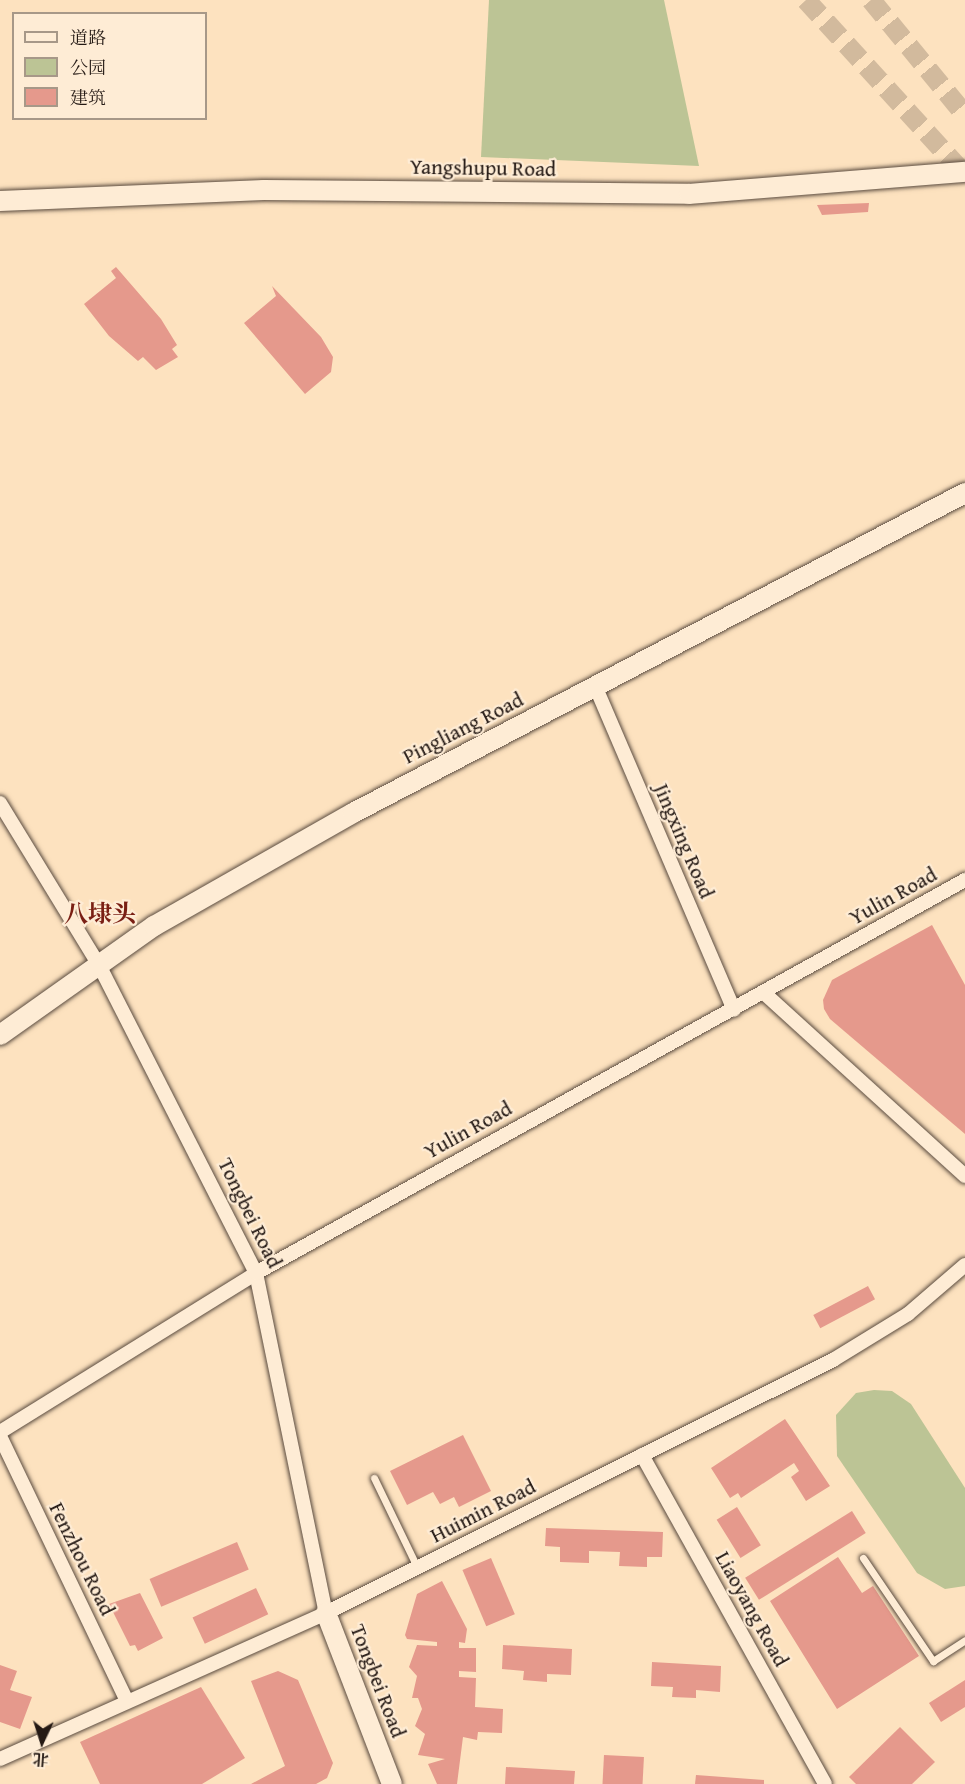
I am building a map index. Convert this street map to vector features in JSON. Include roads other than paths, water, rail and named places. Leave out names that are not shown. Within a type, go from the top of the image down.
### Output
[{"type":"main road","name":"Yangshupu Road","points":[[0,201],[264,190],[689,194],[965,172]]},
{"type":"main road","name":"Pingliang Road","points":[[0,1035],[154,926],[363,807],[596,688],[965,493]]},
{"type":"main road","name":"Tongbei Road","points":[[326,1613],[392,1784]]},
{"type":"street","name":"Jingxing Road","points":[[596,688],[734,1010]]},
{"type":"street","name":"Tongbei Road","points":[[0,803],[99,965],[256,1273],[326,1613]]},
{"type":"street","name":"Yulin Road","points":[[0,1434],[256,1273],[965,880]]},
{"type":"street","points":[[764,993],[965,1176]]},
{"type":"street","name":"Huimin Road","points":[[0,1759],[326,1613],[642,1455],[874,1336],[908,1314],[965,1265]]},
{"type":"street","name":"Fenzhou Road","points":[[0,1434],[126,1701]]},
{"type":"street","name":"Liaoyang Road","points":[[642,1455],[825,1784]]},
{"type":"lane","points":[[374,1478],[417,1567]]},
{"type":"lane","points":[[863,1558],[933,1661],[965,1640]]},
{"type":"tunnel","points":[[806,0],[965,175]]},
{"type":"tunnel","points":[[871,0],[965,115]]},
{"type":"district","name":"八埭头","points":[[100,914]]}]
